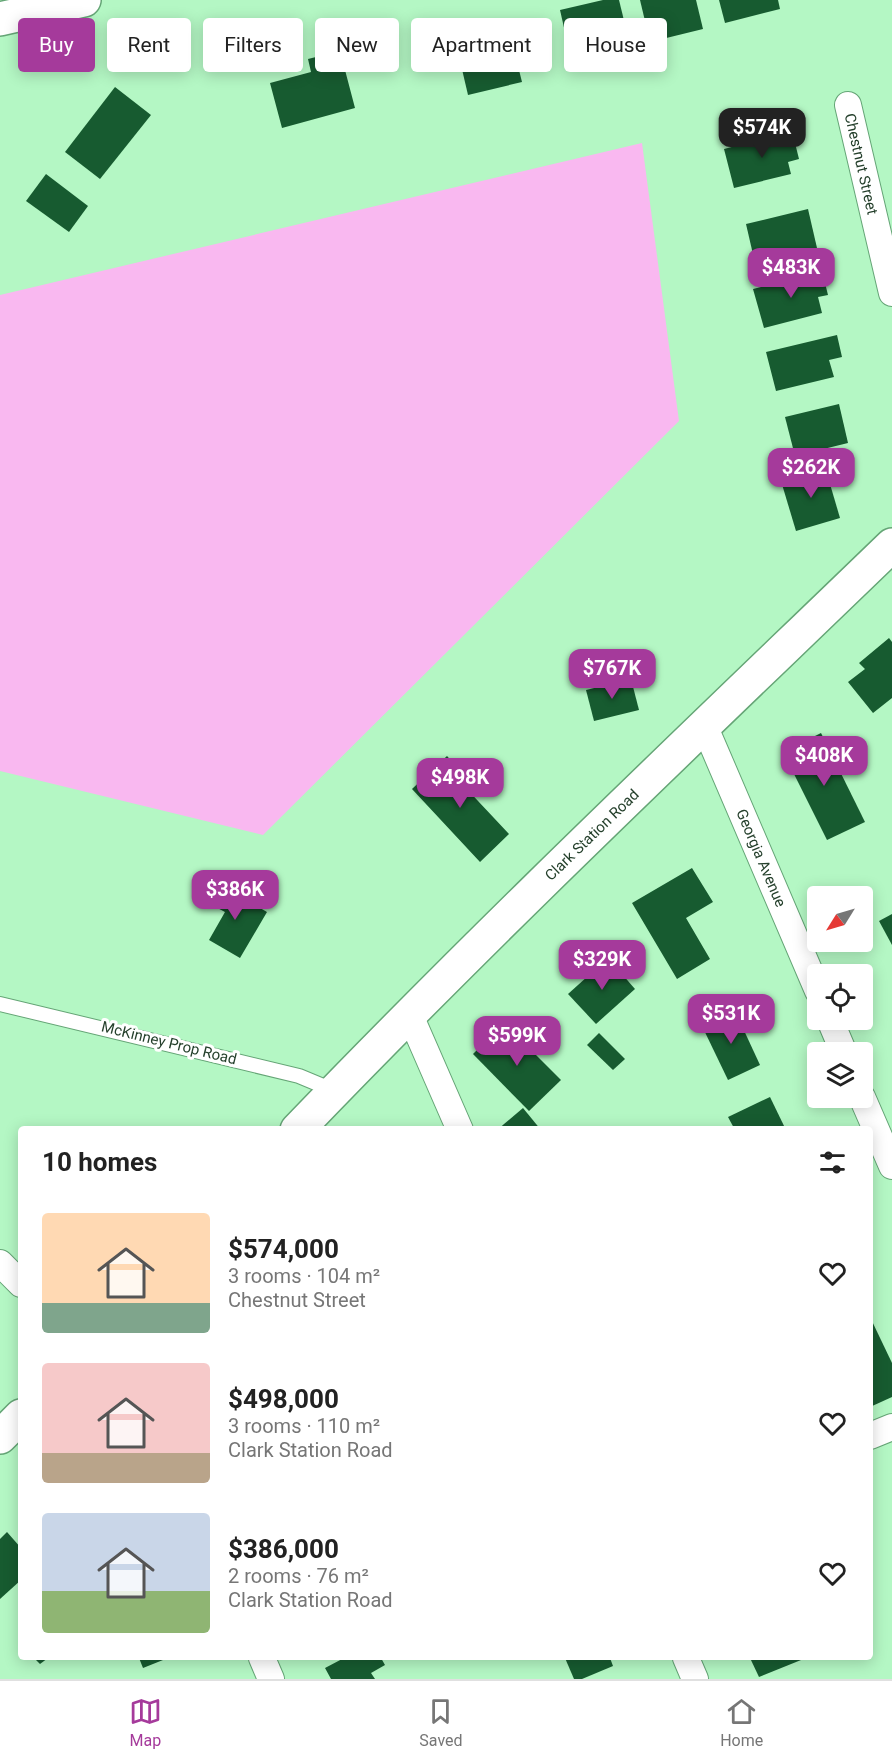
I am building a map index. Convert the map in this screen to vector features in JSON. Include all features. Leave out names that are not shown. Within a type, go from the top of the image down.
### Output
[{"type":"street","points":[[0,19],[84,0]]},
{"type":"street","name":"Chestnut Street","points":[[848,105],[892,293]]},
{"type":"street","name":"Clark Station Road","points":[[301,1126],[409,1013],[892,545]]},
{"type":"street","name":"Georgia Avenue","points":[[704,725],[807,965]]},
{"type":"street","points":[[409,1013],[458,1126]]},
{"type":"street","points":[[867,1108],[892,1167]]},
{"type":"street","points":[[0,1263],[18,1281]]},
{"type":"street","points":[[0,1437],[18,1419]]},
{"type":"street","points":[[873,1435],[892,1427]]},
{"type":"street","points":[[263,1660],[271,1679]]},
{"type":"street","points":[[687,1660],[695,1679]]},
{"type":"lane","name":"McKinney Prop Road","points":[[0,1004],[299,1076],[335,1091]]},
{"type":"shaded area","points":[[642,143],[679,421],[263,835],[0,771],[0,295]]},
{"type":"building","points":[[603,0],[619,0],[623,18],[564,18],[564,28],[560,10]]},
{"type":"building","points":[[640,0],[696,0],[703,29],[667,38],[667,18],[644,18]]},
{"type":"building","points":[[719,0],[778,0],[780,9],[725,23]]},
{"type":"building","points":[[315,57],[315,72],[346,72],[355,108],[282,128],[270,83],[311,72],[308,59]]},
{"type":"building","points":[[463,72],[520,72],[522,82],[468,95]]},
{"type":"building","points":[[115,87],[151,115],[100,179],[65,152]]},
{"type":"building","points":[[792,131],[799,159],[788,162],[791,174],[734,188],[724,149]]},
{"type":"building","points":[[46,174],[88,206],[69,232],[26,201]]},
{"type":"building","points":[[808,209],[817,248],[755,263],[746,224]]},
{"type":"building","points":[[822,271],[828,295],[818,297],[822,313],[764,328],[753,289]]},
{"type":"building","points":[[837,335],[842,357],[829,360],[834,377],[776,391],[766,352]]},
{"type":"building","points":[[839,404],[848,443],[795,456],[785,417]]},
{"type":"building","points":[[825,467],[840,518],[796,531],[781,481]]},
{"type":"building","points":[[889,638],[892,642],[892,698],[873,713],[848,682],[865,669],[859,663]]},
{"type":"building","points":[[631,679],[639,710],[594,721],[586,690]]},
{"type":"building","points":[[821,733],[865,822],[827,840],[783,752]]},
{"type":"building","points":[[447,756],[469,780],[463,785],[509,834],[480,862],[412,789]]},
{"type":"building","points":[[692,868],[713,902],[686,918],[710,959],[677,979],[632,903]]},
{"type":"building","points":[[219,884],[267,912],[240,958],[209,940],[225,912],[208,903]]},
{"type":"building","points":[[892,914],[892,945],[879,921]]},
{"type":"building","points":[[608,958],[635,989],[596,1024],[568,994]]},
{"type":"building","points":[[735,1011],[760,1065],[728,1080],[702,1026]]},
{"type":"building","points":[[504,1023],[561,1080],[529,1111],[473,1054]]},
{"type":"building","points":[[599,1033],[625,1059],[613,1070],[587,1045]]},
{"type":"building","points":[[770,1097],[784,1126],[733,1126],[728,1117]]},
{"type":"building","points":[[523,1108],[538,1126],[502,1126]]},
{"type":"building","points":[[873,1323],[892,1363],[892,1397],[873,1406]]},
{"type":"building","points":[[7,1532],[18,1545],[18,1583],[0,1599],[0,1539]]},
{"type":"building","points":[[140,1660],[163,1660],[143,1668]]},
{"type":"building","points":[[340,1660],[382,1660],[385,1665],[371,1673],[375,1679],[331,1679],[325,1668]]},
{"type":"building","points":[[566,1660],[611,1660],[613,1666],[582,1679],[574,1679]]},
{"type":"building","points":[[751,1660],[801,1660],[759,1677]]}]
